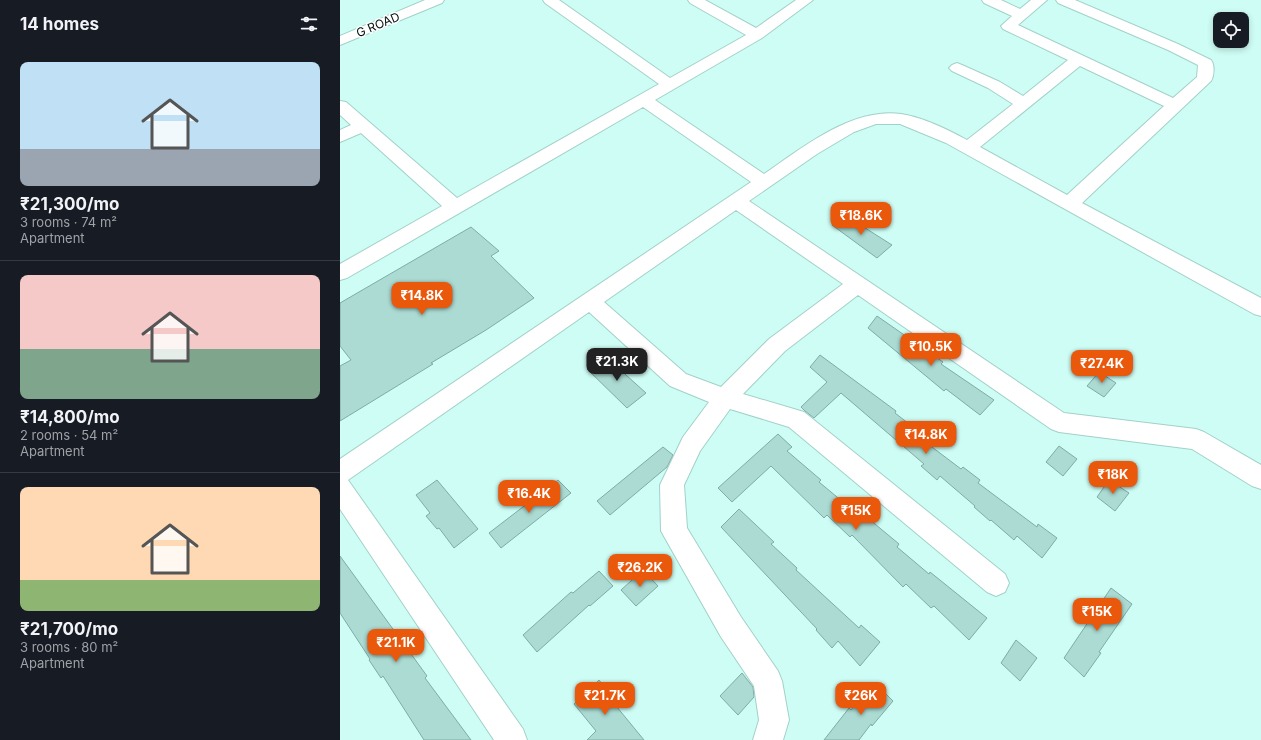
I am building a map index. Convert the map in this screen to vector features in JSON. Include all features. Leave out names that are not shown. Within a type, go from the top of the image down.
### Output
[{"type":"street","name":"G ROAD","points":[[340,27],[404,0]]},
{"type":"street","name":"G ROAD","points":[[340,41],[437,0]]},
{"type":"street","points":[[550,0],[670,85]]},
{"type":"street","points":[[695,0],[757,35]]},
{"type":"street","points":[[340,273],[757,35],[791,9],[806,0]]},
{"type":"street","points":[[990,0],[1022,15]]},
{"type":"street","points":[[1040,0],[1008,26],[1175,105]]},
{"type":"street","points":[[1063,0],[1174,47],[1206,63],[1205,78],[1069,204]]},
{"type":"street","points":[[968,148],[1079,59]]},
{"type":"street","points":[[957,68],[994,85],[1024,104]]},
{"type":"street","points":[[644,100],[763,182]]},
{"type":"street","points":[[340,106],[455,207]]},
{"type":"street","points":[[340,472],[763,182],[848,128],[874,120],[901,119],[925,127],[968,148],[1261,308]]},
{"type":"street","points":[[340,137],[362,126]]},
{"type":"street","points":[[736,201],[1060,422],[1196,439],[1261,478]]},
{"type":"street","points":[[768,740],[774,720],[768,681],[730,627],[674,531],[672,485],[691,444],[725,398],[777,345],[858,284]]},
{"type":"street","points":[[590,301],[678,380],[725,398],[796,419],[996,584]]},
{"type":"street","points":[[340,488],[512,740]]},
{"type":"building","points":[[840,212],[892,245],[877,258],[832,225]]},
{"type":"building","points":[[471,227],[499,251],[491,256],[534,298],[486,330],[431,363],[433,364],[340,421],[340,366],[351,360],[340,346],[340,303]]},
{"type":"building","points":[[877,316],[943,362],[941,364],[994,400],[980,415],[946,389],[944,391],[868,328]]},
{"type":"building","points":[[820,355],[896,411],[895,413],[931,441],[928,444],[961,469],[963,467],[980,480],[978,483],[1037,527],[1038,524],[1057,538],[1042,558],[1017,536],[1014,540],[991,520],[990,521],[940,476],[937,480],[921,466],[924,464],[841,393],[814,418],[805,411],[801,407],[827,382],[810,367]]},
{"type":"building","points":[[605,356],[646,393],[627,408],[587,369]]},
{"type":"building","points":[[1099,372],[1116,383],[1104,397],[1087,386]]},
{"type":"building","points":[[778,434],[792,447],[787,451],[821,480],[819,482],[849,507],[851,504],[899,544],[897,547],[929,574],[930,572],[987,618],[969,640],[934,606],[931,608],[906,584],[903,587],[852,535],[850,537],[827,515],[824,518],[771,466],[732,502],[718,488]]},
{"type":"building","points":[[1059,446],[1077,459],[1063,476],[1046,462]]},
{"type":"building","points":[[663,447],[673,455],[667,467],[610,515],[597,501]]},
{"type":"building","points":[[437,480],[478,529],[454,548],[439,528],[437,529],[426,516],[430,513],[416,495]]},
{"type":"building","points":[[558,480],[571,493],[501,548],[489,533]]},
{"type":"building","points":[[1109,480],[1129,493],[1115,511],[1097,497]]},
{"type":"building","points":[[739,509],[774,542],[771,544],[797,568],[796,570],[859,628],[861,625],[880,642],[860,666],[838,641],[832,648],[816,630],[817,629],[721,527]]},
{"type":"building","points":[[340,556],[427,676],[425,678],[471,740],[424,740],[383,676],[381,678],[369,660],[370,659],[340,613]]},
{"type":"building","points":[[643,570],[658,586],[636,606],[621,590]]},
{"type":"building","points":[[599,571],[613,586],[590,606],[589,605],[537,652],[523,635],[571,592],[573,593]]},
{"type":"building","points":[[1111,588],[1132,604],[1099,652],[1101,653],[1084,677],[1064,658]]},
{"type":"building","points":[[1016,640],[1037,658],[1020,681],[1001,663]]},
{"type":"building","points":[[742,673],[753,687],[754,697],[738,715],[720,696]]},
{"type":"building","points":[[599,680],[614,699],[612,701],[644,740],[587,740],[596,731],[574,704]]},
{"type":"building","points":[[874,682],[893,701],[872,726],[871,724],[859,740],[824,740],[849,708],[851,710]]}]
